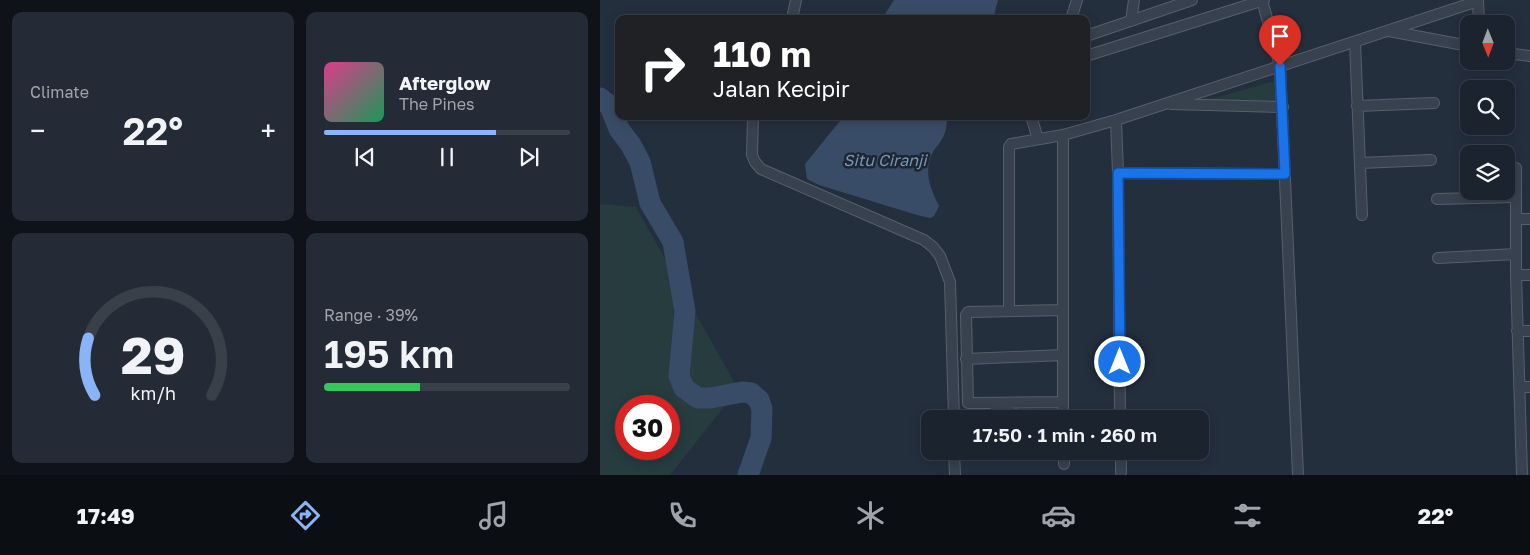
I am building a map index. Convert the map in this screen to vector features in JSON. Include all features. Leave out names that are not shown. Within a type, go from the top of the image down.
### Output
[{"type":"street","points":[[793,15],[796,0]]},
{"type":"street","points":[[1072,15],[1077,0]]},
{"type":"street","points":[[1131,21],[1134,0]]},
{"type":"street","points":[[1090,35],[1192,0]]},
{"type":"street","points":[[1090,55],[1263,0],[1280,66],[1298,475]]},
{"type":"street","points":[[1009,311],[1009,148],[1012,144],[1063,136],[1116,120],[1478,1],[1479,15]]},
{"type":"street","points":[[1388,31],[1460,44]]},
{"type":"street","points":[[1355,42],[1362,215]]},
{"type":"street","points":[[1515,54],[1530,56]]},
{"type":"street","points":[[1357,106],[1434,103]]},
{"type":"street","points":[[1165,104],[1283,107]]},
{"type":"street","points":[[753,120],[752,155],[755,162],[762,168],[924,240],[940,256],[950,282],[954,410]]},
{"type":"street","points":[[1032,120],[1038,140]]},
{"type":"street","points":[[1116,120],[1120,410]]},
{"type":"street","points":[[1062,410],[1063,136]]},
{"type":"street","points":[[1360,163],[1431,160]]},
{"type":"street","points":[[1516,168],[1518,331],[1525,387],[1526,443],[1522,475]]},
{"type":"street","points":[[1118,173],[1285,174]]},
{"type":"street","points":[[1437,199],[1516,197]]},
{"type":"street","points":[[1517,219],[1530,219]]},
{"type":"street","points":[[1438,258],[1516,254]]},
{"type":"street","points":[[1516,275],[1530,274]]},
{"type":"street","points":[[1062,310],[966,313],[968,403],[1062,402]]},
{"type":"street","points":[[1518,331],[1530,331]]},
{"type":"street","points":[[966,359],[1063,355]]},
{"type":"street","points":[[989,403],[1005,410]]},
{"type":"street","points":[[954,460],[955,475]]},
{"type":"street","points":[[1121,460],[1121,472]]},
{"type":"green space","points":[[1278,80],[1279,105],[1208,100]]},
{"type":"green space","points":[[600,204],[636,207],[738,389],[670,475],[600,475]]},
{"type":"water","points":[[894,0],[998,0],[994,15],[885,15]]},
{"type":"water","name":"Situ Ciranji","points":[[841,120],[947,120],[944,134],[929,162],[928,175],[931,188],[939,206],[934,216],[930,218],[819,185],[807,179],[805,164]]},
{"type":"waterway","points":[[600,98],[610,106],[615,119]]},
{"type":"waterway","points":[[615,120],[640,162],[650,203],[673,242],[685,311],[679,376],[684,388],[698,398],[710,398],[742,392],[751,393],[759,400],[762,409],[761,438],[748,475]]},
{"type":"route","points":[[1120,362],[1118,173],[1285,174],[1280,66]]}]
